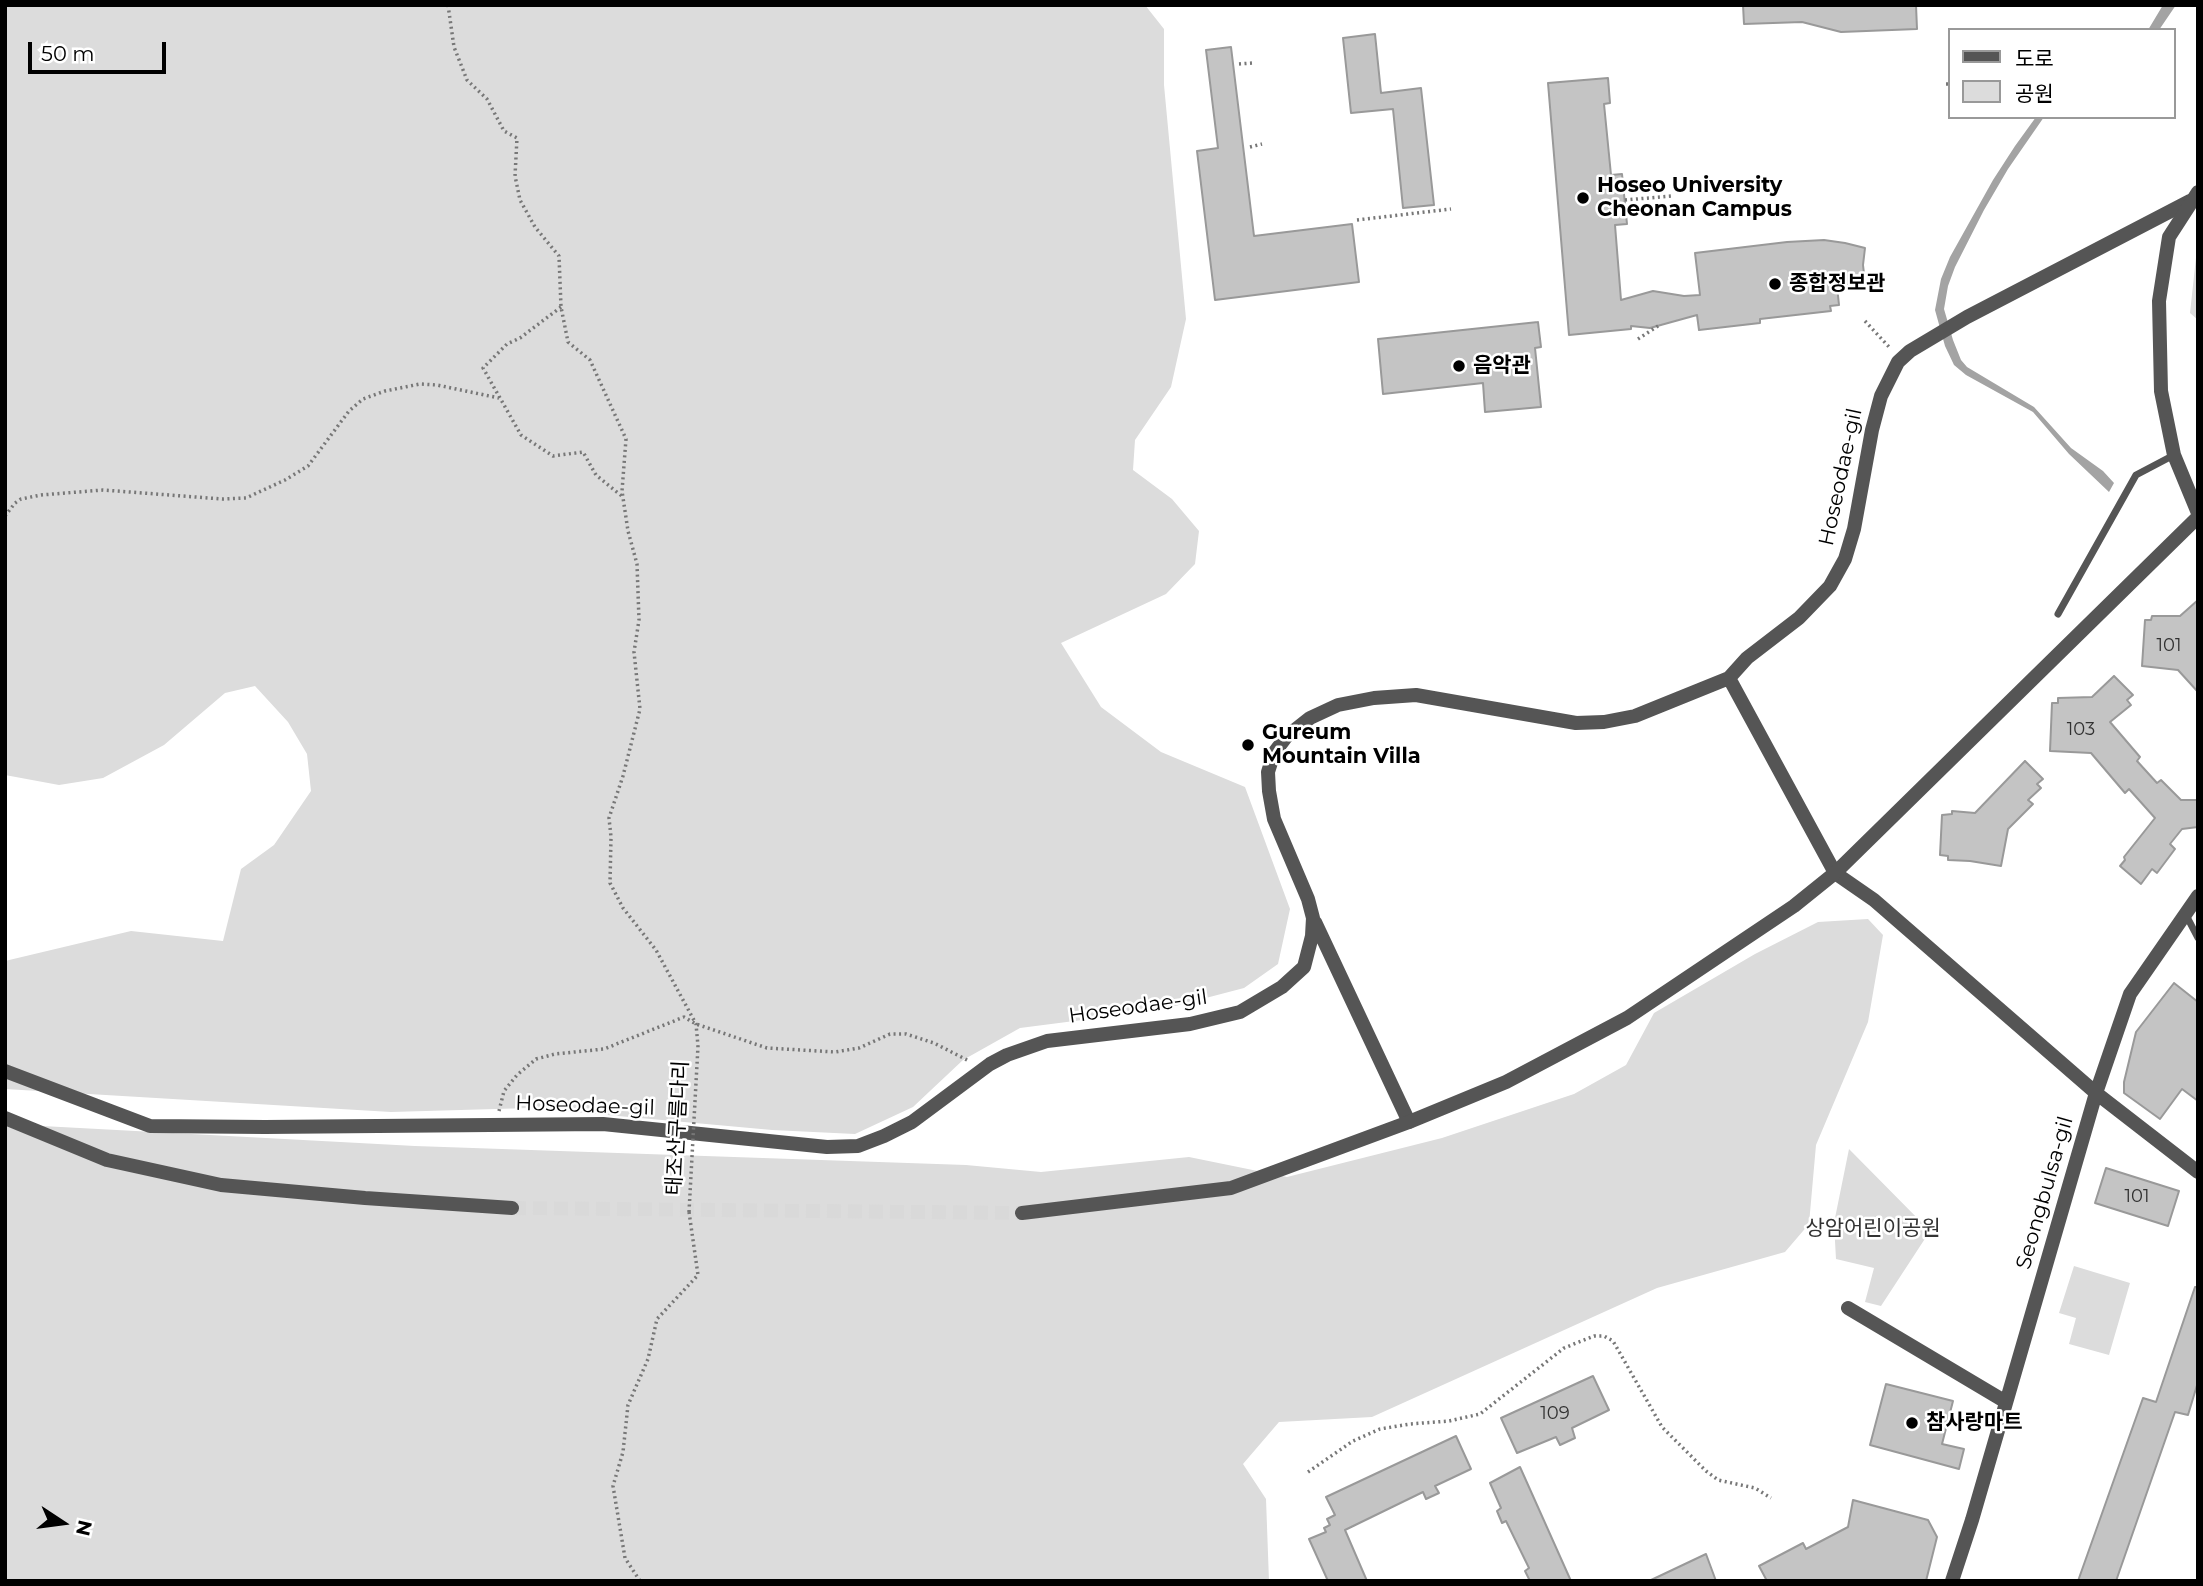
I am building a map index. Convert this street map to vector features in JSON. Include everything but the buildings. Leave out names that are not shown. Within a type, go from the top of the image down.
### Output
[{"type":"street","name":"Hoseodae-gil","points":[[5,1071],[150,1126],[265,1128],[603,1124],[827,1147],[858,1146],[912,1122],[982,1069],[1007,1055],[1047,1041],[1190,1024],[1240,1012],[1282,986],[1304,967],[1312,936],[1308,899],[1274,819],[1268,772],[1274,753],[1286,737],[1310,718],[1338,705],[1374,698],[1416,695],[1576,723],[1604,722],[1635,716],[1729,678],[1747,658],[1799,618],[1830,586],[1845,559],[1854,529],[1875,418],[1881,396],[1898,362],[1933,336],[2194,196]]},
{"type":"street","points":[[1022,1213],[1231,1188],[1409,1122],[1506,1082],[1627,1018],[1794,906],[1835,873],[2198,515],[2174,455],[2161,391],[2160,301],[2169,237],[2194,196]]},
{"type":"street","points":[[1729,678],[1835,873],[1874,900],[2096,1093],[2198,1172]]},
{"type":"street","name":"Seongbulsa-gil","points":[[1952,1581],[2096,1093],[2130,994],[2198,896]]},
{"type":"street","points":[[1312,918],[1409,1122]]},
{"type":"street","points":[[5,1118],[107,1160],[220,1185],[512,1208]]},
{"type":"street","points":[[1848,1308],[2007,1402]]},
{"type":"lane","points":[[2058,614],[2136,475],[2174,455]]},
{"type":"lane","points":[[2185,914],[2198,938]]},
{"type":"path","points":[[449,5],[454,47],[467,80],[487,99],[503,131],[517,138],[515,176],[520,200],[535,227],[559,256],[561,307],[568,342],[590,360],[625,439],[623,497],[637,564],[639,620],[634,652],[640,709],[609,818],[610,883],[623,908],[656,950],[696,1024]]},
{"type":"path","points":[[1239,64],[1253,63]]},
{"type":"path","points":[[1250,147],[1262,144]]},
{"type":"path","points":[[1625,200],[1672,195]]},
{"type":"path","points":[[1357,220],[1451,209]]},
{"type":"path","points":[[561,307],[520,338],[506,344],[483,368],[521,435],[553,456],[583,452],[596,475],[623,497]]},
{"type":"path","points":[[1866,321],[1888,345],[1898,362]]},
{"type":"path","points":[[1638,339],[1661,324]]},
{"type":"path","points":[[5,516],[15,503],[22,499],[103,490],[222,499],[246,498],[308,466],[349,411],[363,398],[420,384],[499,397]]},
{"type":"path","points":[[490,1124],[498,1111],[504,1091],[517,1075],[536,1059],[555,1054],[604,1049],[684,1017],[696,1024],[767,1048],[835,1052],[859,1048],[890,1034],[906,1034],[948,1049],[982,1069]]},
{"type":"path","name":"태조산구름다리","points":[[640,1581],[625,1559],[613,1486],[623,1452],[628,1405],[648,1359],[657,1319],[698,1275],[689,1212],[698,1046],[696,1024]]},
{"type":"path","points":[[1308,1472],[1353,1441],[1380,1429],[1449,1421],[1480,1414],[1564,1348],[1594,1336],[1604,1336],[1613,1341],[1662,1427],[1706,1471],[1718,1480],[1755,1488],[1771,1498]]},
{"type":"green space","points":[[5,5],[1145,5],[1164,29],[1164,85],[1186,319],[1171,387],[1135,440],[1133,470],[1172,499],[1199,531],[1195,564],[1166,594],[1061,643],[1101,707],[1161,752],[1245,787],[1290,909],[1278,964],[1244,988],[1160,1010],[1020,1028],[963,1060],[913,1107],[855,1134],[772,1130],[530,1108],[391,1112],[5,1089],[5,961],[131,931],[223,941],[241,869],[274,845],[311,791],[307,754],[288,722],[255,686],[225,693],[164,745],[103,778],[59,785],[5,775]]},
{"type":"green space","points":[[2198,239],[2198,320],[2190,313]]},
{"type":"green space","points":[[1868,919],[1883,935],[1868,1022],[1816,1145],[1809,1224],[1785,1252],[1657,1288],[1372,1417],[1279,1422],[1243,1464],[1266,1499],[1269,1581],[5,1581],[5,1124],[415,1146],[966,1165],[1041,1172],[1189,1157],[1287,1177],[1442,1138],[1574,1094],[1626,1065],[1654,1013],[1755,954],[1818,922]]},
{"type":"green space","name":"상암어린이공원","points":[[1849,1149],[1930,1231],[1881,1306],[1865,1302],[1874,1268],[1836,1259],[1834,1223]]},
{"type":"green space","points":[[2074,1266],[2130,1283],[2109,1355],[2069,1344],[2076,1318],[2059,1313]]},
{"type":"shaded area","points":[[2163,5],[2176,5],[2160,28],[2149,28]]},
{"type":"shaded area","points":[[2035,119],[2043,119],[1984,210],[1955,267],[1944,309],[1953,340],[1961,360],[1967,367],[2034,407],[2071,448],[2103,471],[2114,483],[2109,492],[2069,454],[2033,412],[1966,375],[1954,365],[1945,346],[1935,310],[1941,279],[1950,257],[2015,146]]},
{"type":"tunnel","points":[[512,1208],[1022,1213]]},
{"type":"place","name":"Hoseo University Cheonan Campus","points":[[1583,198]]},
{"type":"place","name":"종합정보관","points":[[1775,284]]},
{"type":"place","name":"음악관","points":[[1459,366]]},
{"type":"place","name":"Gureum Mountain Villa","points":[[1248,745]]},
{"type":"place","name":"참사랑마트","points":[[1912,1423]]}]
